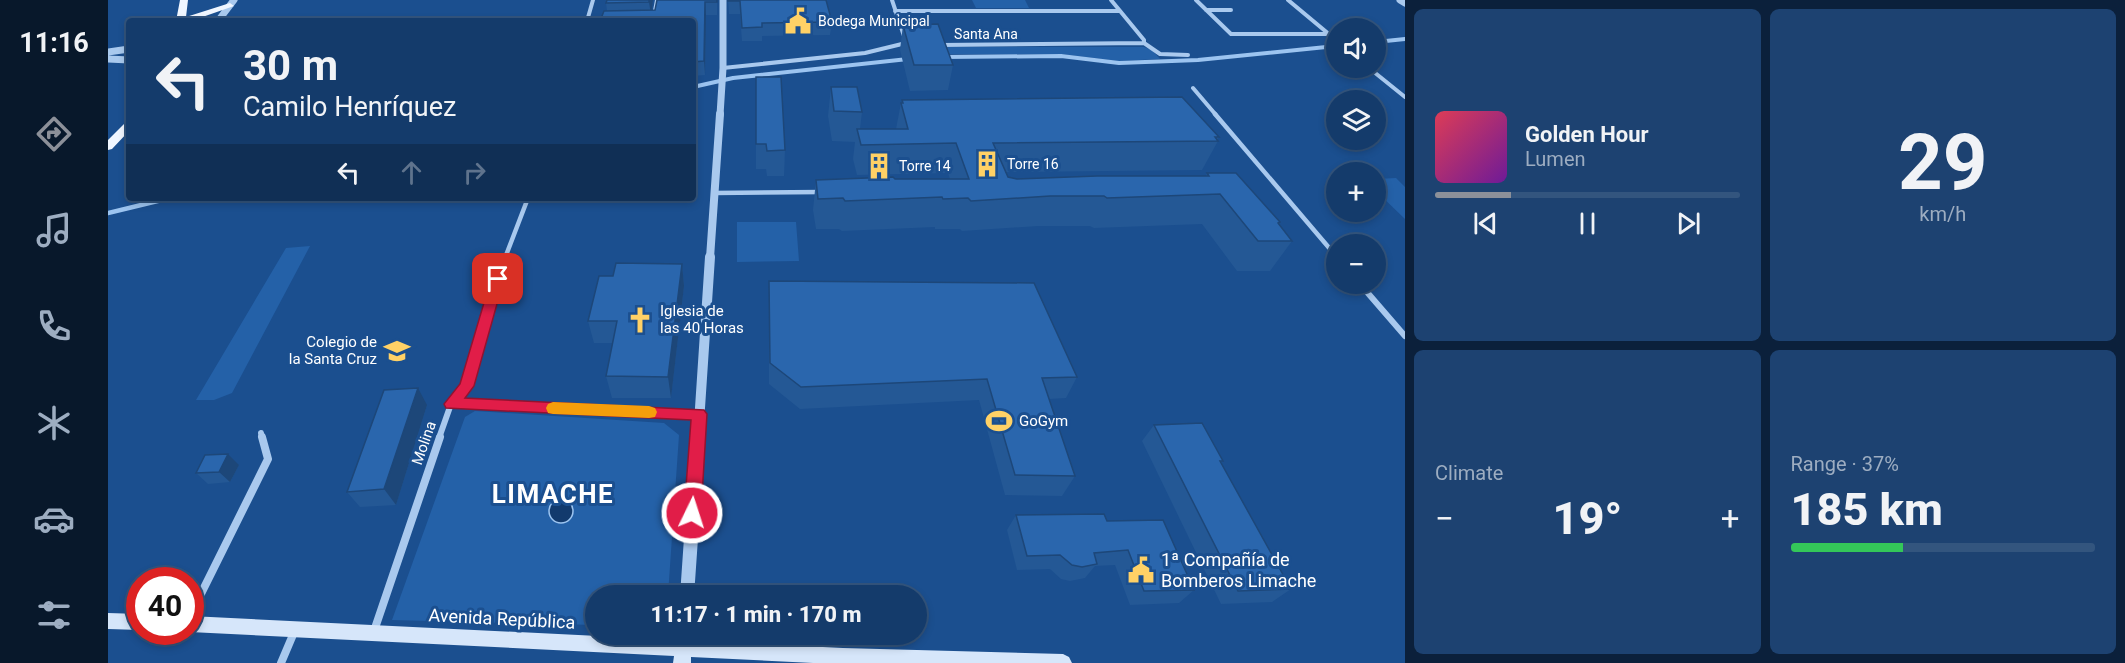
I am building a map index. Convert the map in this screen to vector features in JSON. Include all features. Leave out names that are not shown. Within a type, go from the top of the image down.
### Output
[{"type":"main road","points":[[182,18],[184,0]]},
{"type":"main road","points":[[193,0],[193,18],[232,3]]},
{"type":"main road","points":[[108,147],[126,128]]},
{"type":"main road","points":[[108,621],[126,622]]},
{"type":"main road","name":"Avenida República","points":[[204,625],[843,656],[1063,663]]},
{"type":"street","points":[[588,18],[593,0]]},
{"type":"street","points":[[654,18],[657,0]]},
{"type":"street","points":[[688,585],[723,68],[723,0]]},
{"type":"street","points":[[723,68],[865,53],[908,43],[892,0]]},
{"type":"street","points":[[1111,0],[1144,40],[1144,43],[1160,54],[1188,55]]},
{"type":"street","points":[[1196,0],[1231,34],[1326,34]]},
{"type":"street","points":[[1288,0],[1326,32]]},
{"type":"street","points":[[1400,0],[1405,3]]},
{"type":"street","points":[[220,18],[232,3]]},
{"type":"street","points":[[1206,10],[1231,9]]},
{"type":"street","points":[[896,11],[1120,11]]},
{"type":"street","name":"Santa Ana","points":[[928,45],[1144,43]]},
{"type":"street","points":[[108,52],[126,49]]},
{"type":"street","points":[[108,58],[126,60]]},
{"type":"street","points":[[1381,78],[1405,97]]},
{"type":"street","points":[[1193,88],[1326,244]]},
{"type":"street","points":[[714,194],[832,192]]},
{"type":"street","name":"Molina","points":[[374,632],[452,404],[467,386],[490,300],[527,201]]},
{"type":"street","points":[[1369,294],[1405,336]]},
{"type":"street","points":[[452,404],[699,414]]},
{"type":"street","points":[[204,588],[268,459],[261,433]]},
{"type":"street","points":[[281,663],[296,629]]},
{"type":"shaded area","points":[[972,0],[1025,0],[1029,8],[976,8]]},
{"type":"shaded area","points":[[933,47],[1144,47],[1152,50],[1160,59],[1118,61],[1061,54],[936,54]]},
{"type":"shaded area","points":[[1386,178],[1396,178],[1405,187],[1405,219],[1386,201]]},
{"type":"shaded area","points":[[737,222],[796,222],[799,261],[737,262]]},
{"type":"shaded area","points":[[310,246],[232,393],[214,400],[196,400],[286,248]]},
{"type":"shaded area","points":[[475,411],[664,423],[679,435],[669,585],[585,585],[585,625],[392,620],[465,417]]},
{"type":"shaded area","points":[[561,499],[570,502],[573,511],[570,520],[561,523],[552,520],[549,511],[552,502]]},
{"type":"building","points":[[607,0],[649,0],[649,2],[606,3]]},
{"type":"building","points":[[657,0],[717,0],[717,2],[705,2],[704,61],[696,62],[696,18],[601,18],[604,11],[655,10]]},
{"type":"building","points":[[728,0],[826,0],[832,22],[762,23],[762,27],[742,28],[740,1]]},
{"type":"building","points":[[938,24],[953,65],[914,65],[903,25]]},
{"type":"building","points":[[756,77],[781,77],[785,150],[767,151],[766,144],[756,144]]},
{"type":"building","points":[[831,87],[857,87],[862,112],[834,111]]},
{"type":"building","points":[[1182,97],[1219,137],[1215,137],[1218,141],[993,143],[1008,177],[1017,179],[1209,176],[1207,173],[1236,173],[1280,222],[1278,223],[1292,241],[1258,241],[1220,194],[1107,198],[1104,196],[1050,196],[971,201],[968,198],[943,199],[942,197],[845,201],[843,198],[818,199],[816,180],[893,177],[895,179],[969,179],[956,143],[861,145],[857,129],[908,129],[902,100]]},
{"type":"building","name":"Iglesia de las 40 Horas","points":[[616,263],[682,264],[668,377],[606,376],[617,321],[588,321],[599,276],[613,276]]},
{"type":"building","points":[[769,281],[1034,283],[1077,377],[1042,378],[1075,476],[1015,475],[987,379],[801,387],[770,363]]},
{"type":"building","points":[[418,388],[384,489],[347,492],[384,390]]},
{"type":"building","points":[[1202,423],[1223,461],[1220,461],[1291,589],[1238,591],[1154,425]]},
{"type":"building","points":[[228,454],[219,472],[196,473],[205,455]]},
{"type":"building","points":[[1104,514],[1107,521],[1163,520],[1194,590],[1144,591],[1128,550],[1094,553],[1097,564],[1082,567],[1072,565],[1060,555],[1027,556],[1016,515]]},
{"type":"waterway","points":[[1386,41],[1405,39]]},
{"type":"waterway","points":[[942,57],[1061,56],[1119,63],[1198,60],[1326,47]]},
{"type":"waterway","points":[[696,86],[733,78],[908,59]]},
{"type":"waterway","points":[[108,213],[158,201]]},
{"type":"slow traffic","points":[[553,408],[649,412]]},
{"type":"place","name":"Bodega Municipal","points":[[798,21]]},
{"type":"place","name":"Torre 16","points":[[987,164]]},
{"type":"place","name":"Torre 14","points":[[879,166]]},
{"type":"place","name":"Iglesia de las 40 Horas","points":[[640,320]]},
{"type":"place","name":"Colegio de la Santa Cruz","points":[[397,351]]},
{"type":"place","name":"GoGym","points":[[999,421]]},
{"type":"place","name":"1ª Compañía de Bomberos Limache","points":[[1141,570]]},
{"type":"district","name":"LIMACHE","points":[[553,494]]},
{"type":"route","points":[[498,279],[490,300],[467,386],[452,404],[699,414],[692,513]]}]
